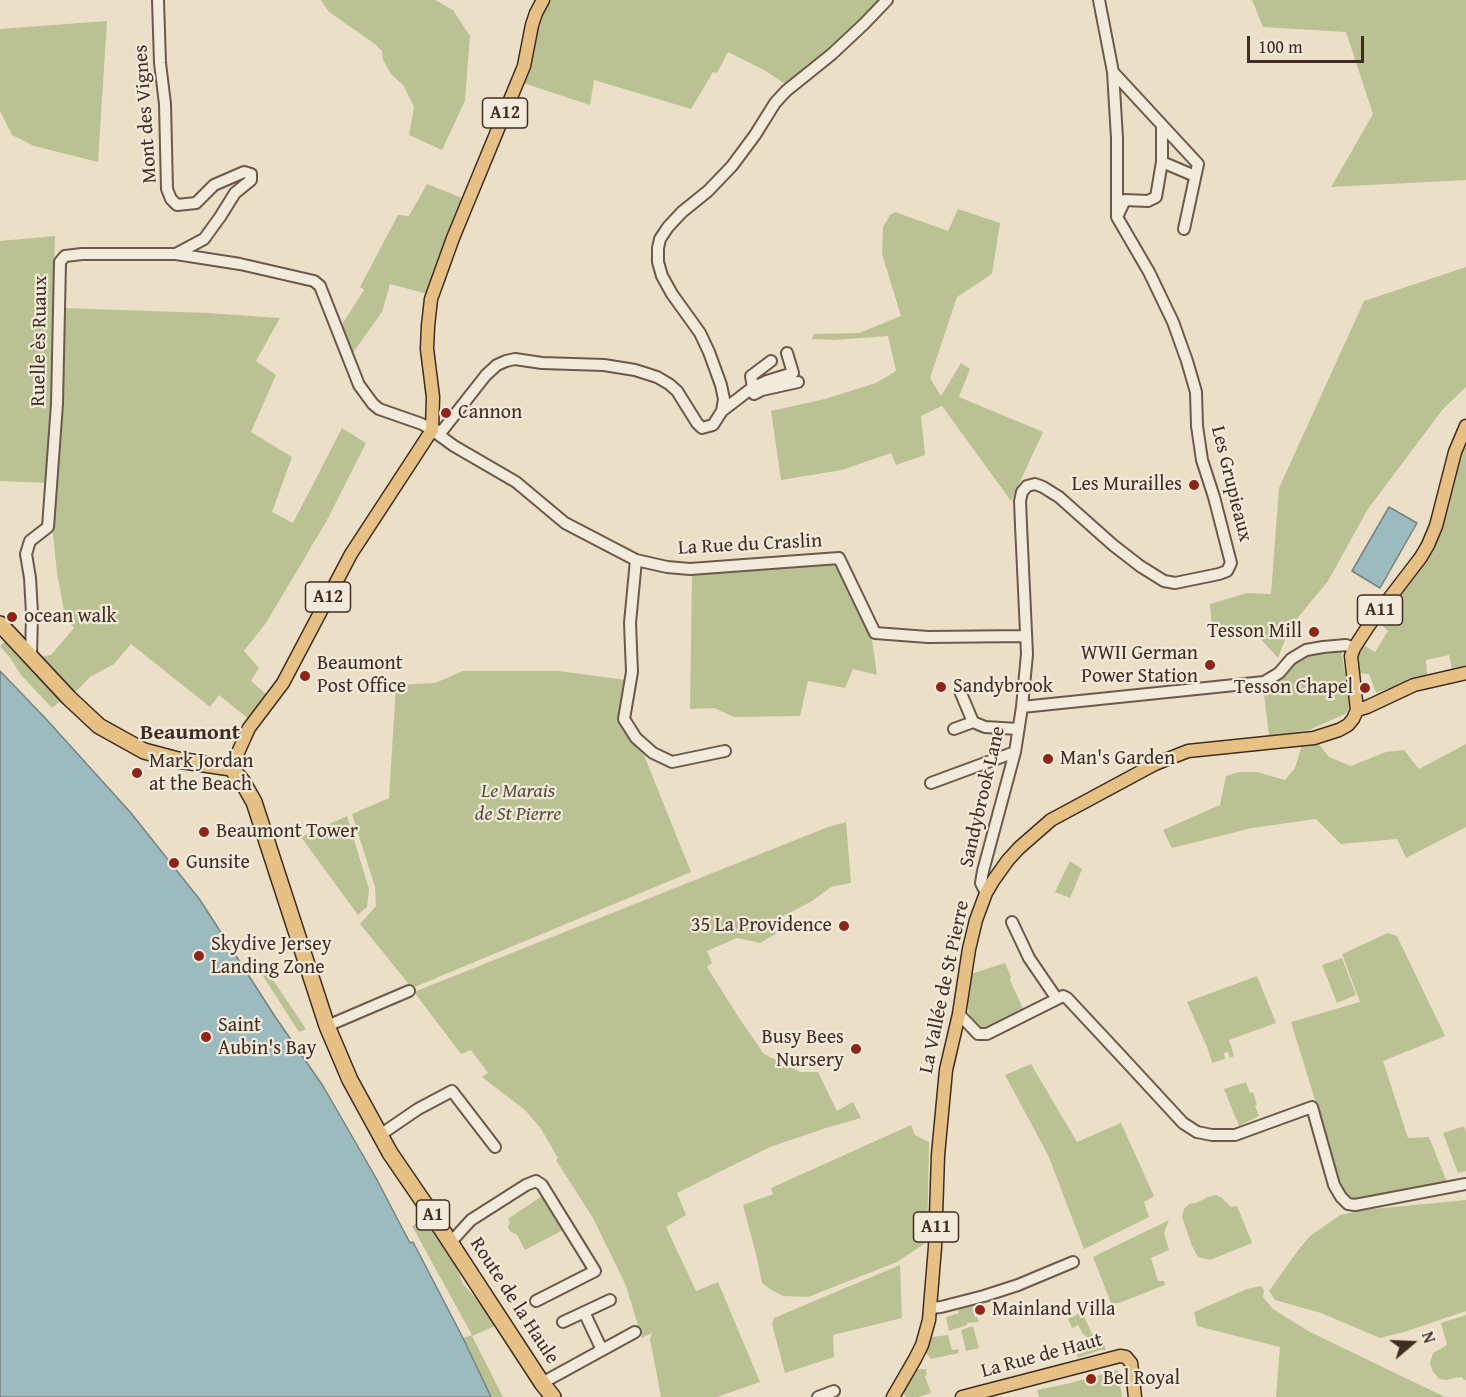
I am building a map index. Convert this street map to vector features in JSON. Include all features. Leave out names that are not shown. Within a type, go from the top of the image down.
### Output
[{"type":"highway","points":[[0,624],[99,726],[144,751],[178,760],[231,768]]},
{"type":"highway","name":"Route de la Haule","points":[[231,768],[242,781],[254,802],[327,1026],[350,1080],[390,1153],[553,1397]]},
{"type":"main road","name":"A12","points":[[231,768],[249,728],[283,683],[351,554],[432,430],[433,397],[427,349],[431,299],[449,248],[524,66],[532,26],[543,0]]},
{"type":"main road","name":"A11","points":[[1357,710],[1351,665],[1354,648],[1428,545],[1436,526],[1455,452],[1466,426]]},
{"type":"main road","points":[[1357,710],[1413,685],[1466,673]]},
{"type":"main road","name":"La Vallée de St Pierre","points":[[893,1397],[922,1345],[929,1320],[936,1226],[938,1155],[946,1070],[976,920],[986,893],[998,874],[1014,854],[1051,820],[1155,764],[1188,752],[1314,738],[1348,725],[1357,710]]},
{"type":"main road","name":"La Rue de Haut","points":[[962,1397],[1120,1356],[1126,1357],[1131,1363],[1135,1397]]},
{"type":"street","name":"Mont des Vignes","points":[[158,0],[160,63],[165,104],[167,189],[171,199],[177,205],[196,203],[214,185],[244,172],[250,174],[251,180],[235,193],[204,239],[176,254]]},
{"type":"street","points":[[723,411],[724,399],[721,384],[710,352],[662,276],[658,262],[660,239],[668,226],[708,191],[732,166],[775,103],[786,91],[832,54],[887,0]]},
{"type":"street","name":"Les Grupieaux","points":[[1022,707],[1027,654],[1020,501],[1022,492],[1027,486],[1035,484],[1059,497],[1140,566],[1164,581],[1175,583],[1219,574],[1227,571],[1232,562],[1202,460],[1197,426],[1196,392],[1187,361],[1173,322],[1149,272],[1118,217],[1113,72],[1099,0]]},
{"type":"street","points":[[1113,72],[1198,164],[1184,229]]},
{"type":"street","points":[[1118,217],[1125,200],[1148,201],[1156,197],[1162,162],[1162,125]]},
{"type":"street","points":[[1162,162],[1196,176]]},
{"type":"street","name":"Ruelle ès Ruaux","points":[[31,657],[32,613],[26,554],[30,541],[48,527],[57,404],[60,262],[65,256],[176,254],[240,264],[314,281],[320,286],[363,392],[379,409],[422,424],[432,430]]},
{"type":"street","points":[[432,430],[442,431],[486,375],[497,365],[515,359],[542,363],[604,365],[635,370],[657,377],[677,391],[702,428],[713,425],[723,411],[752,388],[794,373],[787,353]]},
{"type":"street","points":[[771,361],[751,376],[754,394],[798,382]]},
{"type":"street","name":"La Rue du Craslin","points":[[432,430],[454,446],[516,482],[565,523],[636,560],[667,567],[690,569],[839,558],[875,633],[928,637],[1026,636]]},
{"type":"street","points":[[636,560],[630,623],[632,672],[624,719],[636,738],[653,753],[672,762],[725,751]]},
{"type":"street","points":[[1022,707],[1264,682],[1280,673],[1292,659],[1306,650],[1346,645],[1354,648]]},
{"type":"street","points":[[960,691],[973,722]]},
{"type":"street","name":"Sandybrook Lane","points":[[986,893],[981,883],[983,871],[1015,752],[1022,707]]},
{"type":"street","points":[[954,729],[973,722],[985,727],[1018,729]]},
{"type":"street","points":[[932,783],[1015,752]]},
{"type":"street","points":[[1012,922],[1029,958],[1058,999]]},
{"type":"street","points":[[327,1026],[409,991]]},
{"type":"street","points":[[959,1014],[978,1034],[987,1034],[1063,996],[1177,1117],[1197,1132],[1212,1135],[1235,1135],[1312,1107],[1334,1185],[1348,1204],[1355,1205],[1466,1184]]},
{"type":"street","points":[[380,1135],[417,1109],[452,1091],[495,1148]]},
{"type":"street","points":[[450,1243],[471,1220],[530,1183],[536,1181],[542,1185],[595,1271],[536,1301]]},
{"type":"street","points":[[930,1308],[984,1296],[1018,1285],[1072,1262]]},
{"type":"street","points":[[563,1322],[610,1300]]},
{"type":"street","points":[[584,1312],[602,1350]]},
{"type":"street","points":[[542,1383],[635,1332]]},
{"type":"street","points":[[818,1397],[834,1391]]},
{"type":"green space","points":[[321,0],[435,0],[453,10],[470,36],[465,101],[442,150],[409,135],[414,107],[404,86],[391,74],[383,60],[382,51],[329,12]]},
{"type":"green space","points":[[549,0],[882,0],[849,34],[787,85],[764,70],[728,52],[717,73],[713,72],[691,109],[594,80],[590,105],[523,83],[539,16]]},
{"type":"green space","points":[[1252,0],[1466,0],[1466,180],[1331,187],[1373,114],[1346,32],[1263,27]]},
{"type":"green space","points":[[107,21],[98,162],[34,146],[12,135],[0,111],[0,29]]},
{"type":"green space","points":[[427,184],[465,199],[428,294],[390,284],[382,312],[352,354],[341,326],[364,290],[360,287],[398,215],[409,216]]},
{"type":"green space","points":[[958,209],[1000,223],[992,274],[957,297],[930,378],[941,396],[961,363],[970,369],[959,397],[1043,432],[1011,501],[942,406],[921,416],[925,455],[896,465],[891,453],[842,470],[781,480],[771,411],[825,399],[876,383],[896,371],[888,336],[833,340],[812,339],[814,334],[859,333],[901,316],[882,254],[883,227],[890,215],[895,212],[948,231]]},
{"type":"green space","points":[[55,236],[48,483],[0,481],[0,241]]},
{"type":"green space","points":[[1466,267],[1466,387],[1443,409],[1368,509],[1328,581],[1290,627],[1278,658],[1255,633],[1212,630],[1210,604],[1247,593],[1271,594],[1279,488],[1364,301]]},
{"type":"green space","points":[[63,308],[280,318],[256,361],[276,375],[251,432],[292,457],[272,512],[293,523],[342,428],[366,443],[326,522],[266,623],[244,651],[259,668],[251,681],[268,696],[250,720],[219,695],[210,707],[131,644],[114,664],[90,677],[73,695],[37,657],[51,655],[74,628],[65,616],[52,526],[61,431]]},
{"type":"green space","points":[[1466,443],[1466,665],[1452,669],[1449,655],[1426,660],[1427,675],[1376,693],[1369,674],[1357,673],[1356,658],[1362,644],[1375,652],[1388,631],[1378,622],[1432,553],[1457,462]]},
{"type":"green space","points":[[837,564],[871,633],[877,675],[853,669],[845,688],[808,681],[800,716],[734,717],[714,708],[690,709],[692,574]]},
{"type":"green space","points":[[9,637],[63,699],[52,708],[21,675],[0,646]]},
{"type":"green space","points":[[1341,649],[1350,704],[1348,711],[1309,730],[1269,736],[1263,686],[1279,680],[1302,656]]},
{"type":"green space","name":"Le Marais de St Pierre","points":[[463,671],[558,671],[627,680],[620,721],[642,750],[691,872],[412,988],[360,924],[376,906],[375,887],[352,814],[389,798],[396,685],[435,683]]},
{"type":"green space","points":[[1318,743],[1329,757],[1351,766],[1386,752],[1404,750],[1419,769],[1466,744],[1466,827],[1406,858],[1397,839],[1341,844],[1316,819],[1252,828],[1172,848],[1163,830],[1220,805],[1226,776],[1239,772],[1257,772],[1285,780],[1295,768],[1302,745]]},
{"type":"green space","points":[[347,816],[369,889],[367,907],[358,915],[301,837]]},
{"type":"green space","points":[[846,822],[851,883],[831,887],[812,901],[774,921],[779,932],[760,943],[737,938],[707,951],[712,963],[707,967],[764,1054],[800,1072],[818,1072],[837,1111],[853,1102],[861,1118],[770,1147],[677,1193],[686,1215],[666,1227],[696,1291],[718,1282],[760,1382],[717,1397],[661,1397],[650,1339],[652,1333],[642,1338],[626,1286],[615,1263],[593,1218],[556,1160],[558,1158],[541,1129],[525,1110],[482,1077],[488,1073],[471,1050],[461,1054],[414,992],[828,827]]},
{"type":"green space","points":[[1070,861],[1082,869],[1070,898],[1055,892]]},
{"type":"green space","points":[[1388,933],[1397,936],[1445,1036],[1383,1061],[1408,1138],[1429,1137],[1447,1182],[1366,1200],[1352,1200],[1342,1190],[1333,1167],[1323,1126],[1291,1022],[1360,1002],[1342,954]]},
{"type":"green space","points":[[1342,958],[1356,995],[1337,1003],[1322,965]]},
{"type":"green space","points":[[1005,963],[1024,1011],[988,1030],[980,1027],[969,1014],[967,1000],[971,974]]},
{"type":"green space","points":[[267,971],[306,1029],[299,1032],[261,973]]},
{"type":"green space","points":[[1257,976],[1276,1023],[1229,1040],[1234,1056],[1230,1058],[1228,1052],[1224,1053],[1225,1059],[1212,1063],[1187,1002]]},
{"type":"green space","points":[[1031,1064],[1077,1142],[1121,1123],[1154,1196],[1144,1202],[1149,1217],[1084,1249],[1048,1155],[1005,1075]]},
{"type":"green space","points":[[1246,1082],[1250,1093],[1253,1092],[1259,1116],[1239,1126],[1224,1089]]},
{"type":"green space","points":[[911,1125],[915,1135],[929,1142],[927,1242],[897,1262],[808,1297],[783,1296],[762,1283],[743,1205],[773,1194],[771,1188]]},
{"type":"green space","points":[[1464,1126],[1466,1171],[1458,1173],[1443,1133]]},
{"type":"green space","points":[[1216,1195],[1231,1207],[1237,1206],[1252,1243],[1210,1260],[1198,1257],[1182,1217],[1184,1209],[1189,1204]]},
{"type":"green space","points":[[542,1196],[565,1229],[525,1250],[517,1235],[510,1231],[508,1219]]},
{"type":"green space","points":[[1466,1200],[1466,1311],[1380,1338],[1321,1313],[1275,1300],[1269,1291],[1310,1236],[1340,1215],[1363,1210]]},
{"type":"green space","points":[[426,1217],[455,1264],[463,1284],[480,1303],[495,1326],[472,1336],[503,1397],[491,1397],[463,1338],[472,1335],[412,1226]]},
{"type":"green space","points":[[1169,1220],[1164,1233],[1169,1250],[1151,1258],[1158,1281],[1164,1281],[1165,1285],[1119,1303],[1111,1303],[1093,1257]]},
{"type":"green space","points":[[900,1265],[902,1318],[833,1335],[834,1357],[785,1373],[772,1324],[774,1318]]},
{"type":"green space","points":[[1261,1286],[1264,1290],[1263,1297],[1273,1309],[1310,1332],[1445,1397],[1276,1397],[1280,1347],[1197,1326],[1194,1312],[1247,1289]]},
{"type":"green space","points":[[971,1301],[975,1317],[979,1322],[967,1323],[967,1325],[949,1331],[946,1317],[959,1313],[957,1305]]},
{"type":"green space","points":[[1082,1312],[1094,1338],[1089,1339],[1078,1325],[1072,1328],[1068,1319]]},
{"type":"green space","points":[[1466,1315],[1466,1380],[1462,1377],[1439,1379],[1430,1363],[1433,1353],[1447,1345],[1441,1323]]},
{"type":"green space","points":[[973,1326],[979,1348],[966,1351],[961,1330]]},
{"type":"green space","points":[[948,1335],[952,1350],[958,1349],[959,1353],[931,1359],[926,1353],[932,1337]]},
{"type":"green space","points":[[1101,1337],[1106,1350],[1078,1358],[1074,1348]]},
{"type":"green space","points":[[917,1369],[926,1369],[927,1375],[925,1376],[931,1393],[918,1397],[906,1397],[902,1392]]},
{"type":"green space","points":[[1118,1370],[1122,1397],[1039,1397],[1037,1390]]},
{"type":"water","points":[[1389,507],[1417,523],[1380,588],[1352,571]]},
{"type":"water","points":[[0,671],[131,813],[200,900],[323,1086],[410,1243],[413,1242],[491,1397],[0,1397]]},
{"type":"place","name":"Cannon","points":[[446,413]]},
{"type":"place","name":"Les Murailles","points":[[1194,485]]},
{"type":"place","name":"ocean walk","points":[[12,617]]},
{"type":"place","name":"Tesson Mill","points":[[1314,632]]},
{"type":"place","name":"WWII German Power Station","points":[[1210,665]]},
{"type":"place","name":"Beaumont Post Office","points":[[305,676]]},
{"type":"place","name":"Sandybrook","points":[[941,687]]},
{"type":"place","name":"Tesson Chapel","points":[[1365,688]]},
{"type":"place","name":"Man's Garden","points":[[1048,759]]},
{"type":"place","name":"Mark Jordan at the Beach","points":[[137,773]]},
{"type":"place","name":"Beaumont Tower","points":[[204,832]]},
{"type":"place","name":"Gunsite","points":[[174,863]]},
{"type":"place","name":"35 La Providence","points":[[844,926]]},
{"type":"place","name":"Skydive Jersey Landing Zone","points":[[199,956]]},
{"type":"place","name":"Saint Aubin's Bay","points":[[206,1037]]},
{"type":"place","name":"Busy Bees Nursery","points":[[856,1049]]},
{"type":"place","name":"Mainland Villa","points":[[980,1310]]},
{"type":"place","name":"Bel Royal","points":[[1091,1379]]},
{"type":"district","name":"Beaumont","points":[[190,733]]}]
